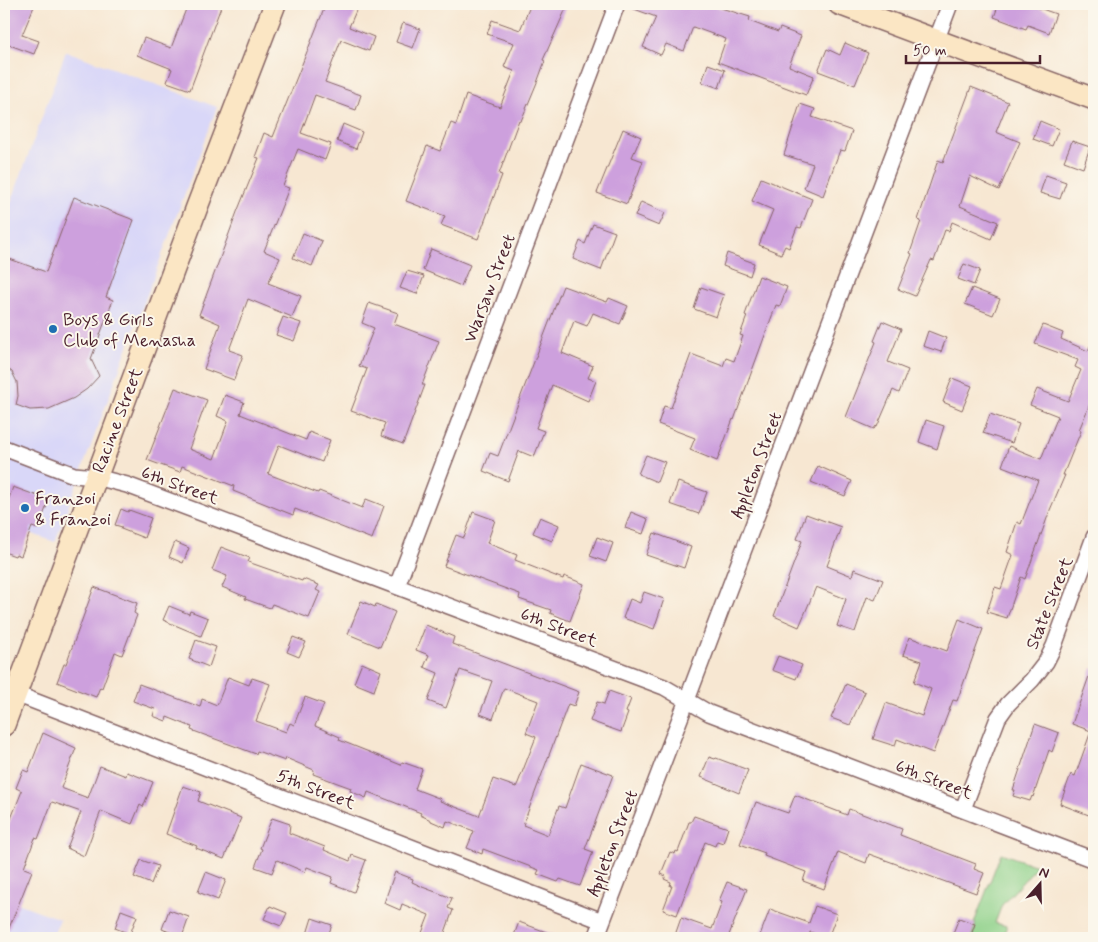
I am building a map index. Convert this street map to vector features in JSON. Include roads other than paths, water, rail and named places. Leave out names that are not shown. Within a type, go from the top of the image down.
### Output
[{"type":"main road","name":"Racine Street","points":[[4,725],[275,4]]},
{"type":"main road","points":[[839,4],[1094,99]]},
{"type":"street","name":"Warsaw Street","points":[[397,586],[617,4]]},
{"type":"street","name":"Appleton Street","points":[[596,938],[688,700],[950,4]]},
{"type":"street","name":"6th Street","points":[[4,448],[74,474],[96,477],[127,485],[397,586],[664,687],[709,713],[1094,860]]},
{"type":"street","name":"State Street","points":[[962,809],[998,718],[1008,704],[1032,680],[1046,662],[1054,646],[1094,537]]},
{"type":"street","name":"5th Street","points":[[16,694],[602,920]]},
{"type":"place","name":"Boys & Girls Club of Menasha","points":[[53,329]]},
{"type":"place","name":"Franzoi & Franzoi","points":[[25,508]]}]
